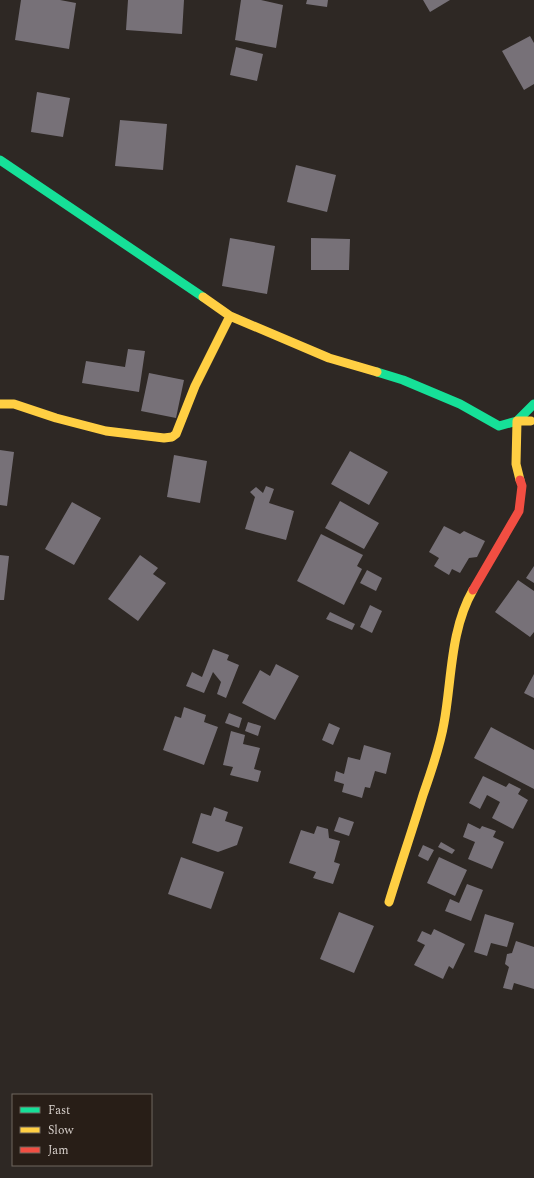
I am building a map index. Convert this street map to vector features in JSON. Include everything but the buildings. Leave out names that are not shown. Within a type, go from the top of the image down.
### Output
[{"type":"street","points":[[0,160],[230,316],[329,358],[403,380],[460,404],[499,426],[517,421],[534,420]]},
{"type":"street","points":[[0,404],[14,404],[56,418],[106,431],[164,438],[172,437],[176,434],[195,386],[230,316]]},
{"type":"street","points":[[390,902],[444,723],[450,668],[458,629],[469,596],[519,511],[522,486],[516,464],[517,421],[534,404]]},
{"type":"traffic: fast","points":[[0,160],[203,297]]},
{"type":"traffic: fast","points":[[377,372],[403,380],[460,404],[499,426],[517,421],[534,404]]},
{"type":"traffic: slow","points":[[203,297],[230,316],[329,358],[377,372]]},
{"type":"traffic: slow","points":[[0,404],[14,404],[56,418],[106,431],[164,438],[172,437],[176,434],[195,386],[230,316]]},
{"type":"traffic: slow","points":[[520,480],[516,464],[517,421],[531,421]]},
{"type":"traffic: slow","points":[[389,902],[438,750],[447,706],[456,638],[465,605],[473,590]]},
{"type":"traffic: jam","points":[[473,590],[519,511],[522,486],[520,480]]}]
